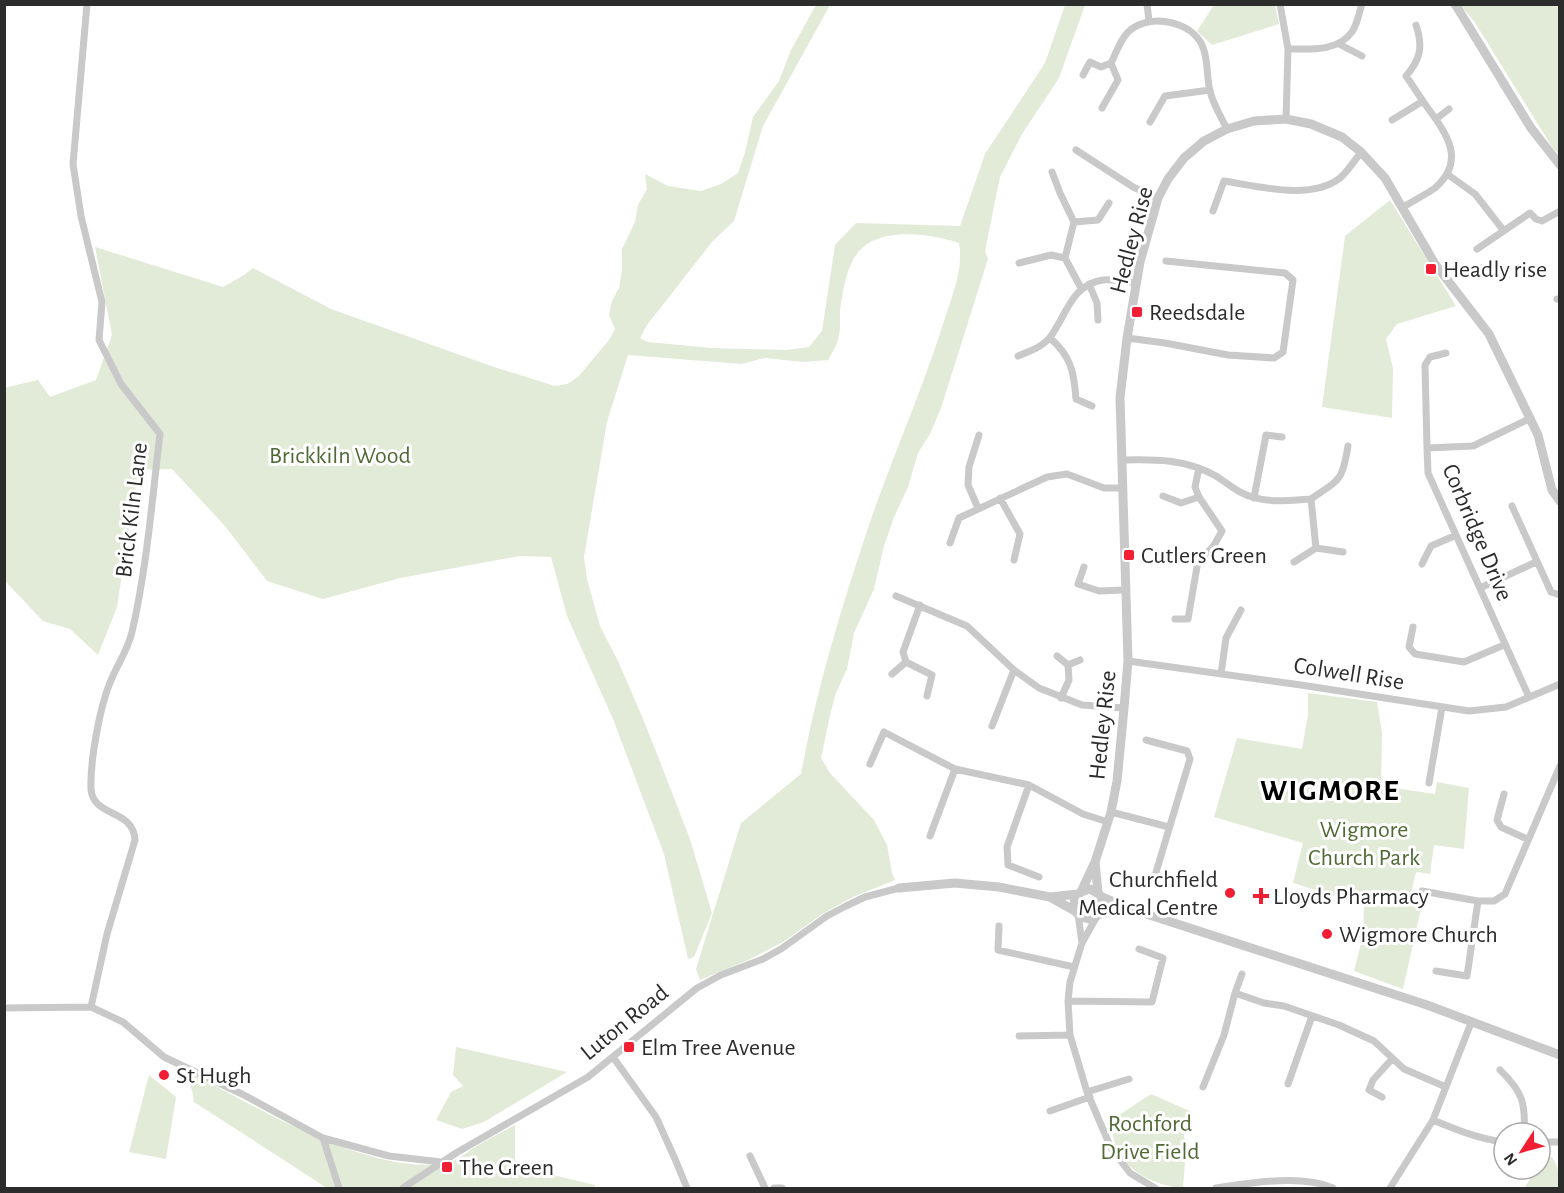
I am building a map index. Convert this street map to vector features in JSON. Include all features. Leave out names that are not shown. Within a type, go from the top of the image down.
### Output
[{"type":"street","name":"Brick Kiln Lane","points":[[87,4],[73,164],[81,216],[102,302],[99,340],[121,384],[160,434],[139,601],[131,636],[107,690],[99,718],[95,751],[92,796],[96,803],[128,822],[132,827],[135,840],[107,934],[91,1007]]},
{"type":"street","points":[[1147,4],[1149,21]]},
{"type":"street","points":[[1280,4],[1288,49],[1286,119]]},
{"type":"street","points":[[1288,49],[1325,48],[1339,44],[1352,32],[1362,4]]},
{"type":"street","points":[[1455,4],[1525,118],[1560,165]]},
{"type":"street","points":[[1083,75],[1090,62],[1101,67],[1111,63],[1122,40],[1132,28],[1149,21],[1172,23],[1193,34],[1202,44],[1210,90],[1227,129]]},
{"type":"street","points":[[1403,207],[1434,188],[1447,174],[1452,149],[1446,132],[1406,76],[1415,65],[1422,42],[1416,25]]},
{"type":"street","points":[[1339,44],[1362,56]]},
{"type":"street","points":[[1102,108],[1118,80],[1111,63]]},
{"type":"street","points":[[1150,122],[1165,96],[1210,90]]},
{"type":"street","points":[[1392,120],[1423,101]]},
{"type":"street","points":[[1436,119],[1449,109]]},
{"type":"street","name":"Hedley Rise","points":[[1079,893],[1095,862],[1110,817],[1117,781],[1124,708],[1128,661],[1124,590],[1120,398],[1127,338],[1140,262],[1158,198],[1168,179],[1184,158],[1204,141],[1227,129],[1254,121],[1286,119],[1311,124],[1342,137],[1361,152],[1385,178],[1436,264],[1489,334],[1531,418],[1560,501]]},
{"type":"street","points":[[1076,150],[1133,187],[1158,198]]},
{"type":"street","points":[[1213,211],[1224,181],[1287,190],[1313,190],[1340,178],[1361,152]]},
{"type":"street","points":[[1052,172],[1074,222],[1065,258],[1081,288]]},
{"type":"street","points":[[1447,174],[1475,194],[1504,231]]},
{"type":"street","points":[[1074,222],[1098,220],[1109,203]]},
{"type":"street","points":[[1477,249],[1530,213],[1542,221],[1560,211]]},
{"type":"street","points":[[1019,263],[1051,255],[1065,258]]},
{"type":"street","points":[[1127,338],[1228,355],[1274,358],[1282,352],[1293,280],[1285,273],[1166,261]]},
{"type":"street","points":[[1018,356],[1035,349],[1050,338],[1064,311],[1081,288],[1105,280],[1137,284]]},
{"type":"street","points":[[1089,284],[1097,303],[1098,320]]},
{"type":"street","points":[[1050,338],[1063,350],[1074,374],[1076,399],[1092,406]]},
{"type":"street","points":[[1427,448],[1425,365],[1430,357],[1446,353]]},
{"type":"street","name":"Corbridge Drive","points":[[1529,697],[1454,536],[1428,473],[1427,448],[1473,446],[1531,418]]},
{"type":"street","points":[[978,508],[968,485],[969,467],[979,435]]},
{"type":"street","points":[[1254,498],[1266,435],[1282,437]]},
{"type":"street","points":[[1122,460],[1176,461],[1216,476],[1241,493],[1254,498],[1311,500],[1340,479],[1348,446]]},
{"type":"street","points":[[1175,619],[1188,619],[1198,561],[1213,547],[1222,531],[1199,497],[1195,487],[1199,468]]},
{"type":"street","points":[[950,543],[958,518],[1047,477],[1067,474],[1104,488],[1122,488]]},
{"type":"street","points":[[1163,496],[1181,503],[1199,497]]},
{"type":"street","points":[[1000,498],[1020,534],[1014,560]]},
{"type":"street","points":[[1311,500],[1316,548]]},
{"type":"street","points":[[1512,506],[1551,592],[1560,594]]},
{"type":"street","points":[[1422,564],[1431,546],[1454,536]]},
{"type":"street","points":[[1294,562],[1316,548],[1343,552]]},
{"type":"street","points":[[1480,588],[1536,562]]},
{"type":"street","points":[[1084,567],[1078,584],[1099,591],[1124,590]]},
{"type":"street","points":[[897,596],[967,626],[1014,670],[1039,688],[1082,705],[1124,708]]},
{"type":"street","points":[[920,605],[903,652],[906,663],[932,675],[927,696]]},
{"type":"street","points":[[1221,674],[1227,638],[1240,610]]},
{"type":"street","points":[[1413,627],[1408,647],[1415,654],[1464,662],[1504,645]]},
{"type":"street","points":[[1057,656],[1068,664]]},
{"type":"street","points":[[1068,664],[1080,660]]},
{"type":"street","name":"Colwell Rise","points":[[1128,661],[1469,711],[1506,707],[1560,684]]},
{"type":"street","points":[[892,674],[906,663]]},
{"type":"street","points":[[1061,698],[1069,680],[1068,664]]},
{"type":"street","points":[[992,726],[1014,670]]},
{"type":"street","points":[[1430,783],[1442,707]]},
{"type":"street","points":[[870,764],[884,732],[955,769],[1029,785],[1083,814],[1169,827]]},
{"type":"street","points":[[1146,740],[1187,751],[1190,759],[1154,879]]},
{"type":"street","points":[[1422,891],[1478,901],[1494,901],[1505,894],[1560,766]]},
{"type":"street","points":[[930,836],[955,769]]},
{"type":"street","points":[[1029,785],[1007,848],[1008,866],[1039,877]]},
{"type":"street","points":[[1504,794],[1497,820],[1501,827],[1527,839]]},
{"type":"street","name":"Hedley Rise","points":[[1095,862],[1100,895]]},
{"type":"street","points":[[899,888],[955,883],[1050,897],[1090,889],[1128,908],[1427,1005],[1560,1054]]},
{"type":"street","name":"Luton Road","points":[[403,1188],[441,1162],[588,1077],[697,988],[721,975],[763,959],[846,906],[866,897],[899,888]]},
{"type":"street","points":[[1079,893],[1074,900],[1082,943]]},
{"type":"street","points":[[1100,895],[1104,906],[1082,943],[1074,967],[1068,1001],[1070,1035],[1088,1095],[1111,1148],[1130,1173],[1155,1188]]},
{"type":"street","points":[[1050,897],[1089,919],[1128,908]]},
{"type":"street","points":[[1436,971],[1467,976],[1478,901]]},
{"type":"street","points":[[999,926],[998,950],[1074,967]]},
{"type":"street","points":[[1068,1001],[1152,1002],[1163,958],[1139,949]]},
{"type":"street","points":[[1203,1087],[1224,1035],[1242,974]]},
{"type":"street","points":[[1236,993],[1264,1003],[1284,1006],[1374,1041],[1404,1069],[1446,1087]]},
{"type":"street","points":[[4,1008],[91,1007],[123,1023],[164,1057],[242,1094],[322,1138],[389,1156],[441,1162]]},
{"type":"street","points":[[1288,1084],[1312,1016]]},
{"type":"street","points":[[1390,1188],[1433,1120],[1471,1023]]},
{"type":"street","points":[[1019,1036],[1070,1035]]},
{"type":"street","points":[[613,1057],[656,1117],[685,1186],[675,1188]]},
{"type":"street","points":[[1382,1097],[1369,1090],[1373,1080],[1392,1059]]},
{"type":"street","points":[[1500,1070],[1512,1082],[1522,1101],[1525,1109],[1524,1121]]},
{"type":"street","points":[[1050,1111],[1129,1078]]},
{"type":"street","points":[[1433,1120],[1463,1133],[1492,1141]]},
{"type":"street","points":[[322,1138],[339,1188]]},
{"type":"street","points":[[750,1156],[765,1188]]},
{"type":"street","points":[[1216,1188],[1248,1184],[1322,1183],[1333,1188]]},
{"type":"street","points":[[774,1188],[782,1188]]},
{"type":"green space","name":"Brickkiln Wood","points":[[816,5],[830,5],[763,126],[734,221],[712,242],[647,325],[640,338],[647,342],[712,348],[786,350],[809,347],[822,331],[835,245],[856,223],[960,226],[985,154],[1045,63],[1065,5],[1085,5],[1059,78],[1022,134],[1000,177],[985,251],[988,259],[941,408],[930,434],[918,453],[908,487],[894,517],[884,546],[874,589],[854,633],[847,669],[831,711],[821,758],[830,773],[874,820],[887,845],[895,880],[853,897],[824,913],[783,942],[746,961],[700,980],[696,969],[741,823],[801,774],[822,681],[848,589],[877,502],[927,371],[954,291],[959,272],[959,243],[936,237],[909,234],[883,237],[862,248],[857,253],[847,274],[840,307],[838,338],[828,360],[804,362],[764,358],[742,364],[628,355],[607,422],[584,557],[587,579],[600,626],[646,726],[690,839],[712,913],[694,957],[688,959],[664,854],[613,719],[567,616],[551,557],[520,556],[400,578],[323,599],[267,581],[225,526],[172,469],[138,470],[117,607],[98,655],[70,629],[43,621],[6,582],[4,388],[38,380],[50,397],[96,380],[112,335],[95,247],[223,287],[253,268],[331,309],[491,366],[555,386],[567,384],[578,377],[609,340],[615,329],[609,315],[612,301],[619,288],[622,249],[635,222],[638,205],[647,189],[645,174],[668,186],[701,191],[721,184],[738,173],[753,117],[779,81],[791,50]]},
{"type":"green space","points":[[1214,5],[1275,5],[1279,24],[1212,45],[1197,31]]},
{"type":"green space","points":[[1460,5],[1559,5],[1559,155],[1474,21]]},
{"type":"green space","points":[[1390,200],[1456,306],[1397,324],[1386,339],[1393,368],[1392,418],[1322,407],[1345,236]]},
{"type":"green space","name":"Wigmore Church Park","points":[[1308,693],[1377,702],[1382,733],[1381,786],[1435,794],[1437,782],[1469,788],[1464,849],[1434,845],[1430,874],[1417,872],[1415,875],[1412,901],[1422,904],[1403,989],[1354,971],[1363,936],[1364,905],[1293,883],[1303,843],[1214,817],[1237,738],[1302,749],[1308,715]]},
{"type":"green space","points":[[456,1047],[567,1072],[484,1122],[462,1129],[436,1120],[451,1092],[463,1086],[453,1075]]},
{"type":"green space","points":[[149,1075],[176,1097],[166,1159],[129,1152]]},
{"type":"green space","points":[[189,1075],[199,1077],[254,1107],[322,1139],[357,1152],[392,1161],[424,1165],[452,1161],[515,1125],[515,1166],[595,1185],[595,1188],[327,1188],[194,1102],[187,1080]]},
{"type":"green space","name":"Rochford Drive Field","points":[[1151,1094],[1192,1112],[1184,1135],[1186,1149],[1183,1188],[1152,1181],[1143,1176],[1126,1162],[1115,1144],[1110,1121]]},
{"type":"green space","points":[[1552,1157],[1558,1172],[1559,1188],[1524,1188],[1529,1181],[1552,1181]]},
{"type":"place","name":"Headly rise","points":[[1431,269]]},
{"type":"place","name":"Reedsdale","points":[[1137,312]]},
{"type":"place","name":"Cutlers Green","points":[[1129,555]]},
{"type":"place","name":"Churchfield Medical Centre","points":[[1230,893]]},
{"type":"place","name":"Lloyds Pharmacy","points":[[1261,896]]},
{"type":"place","name":"Wigmore Church","points":[[1327,934]]},
{"type":"place","name":"Elm Tree Avenue","points":[[629,1047]]},
{"type":"place","name":"St Hugh","points":[[164,1075]]},
{"type":"place","name":"The Green","points":[[447,1167]]},
{"type":"district","name":"WIGMORE","points":[[1330,790]]}]
